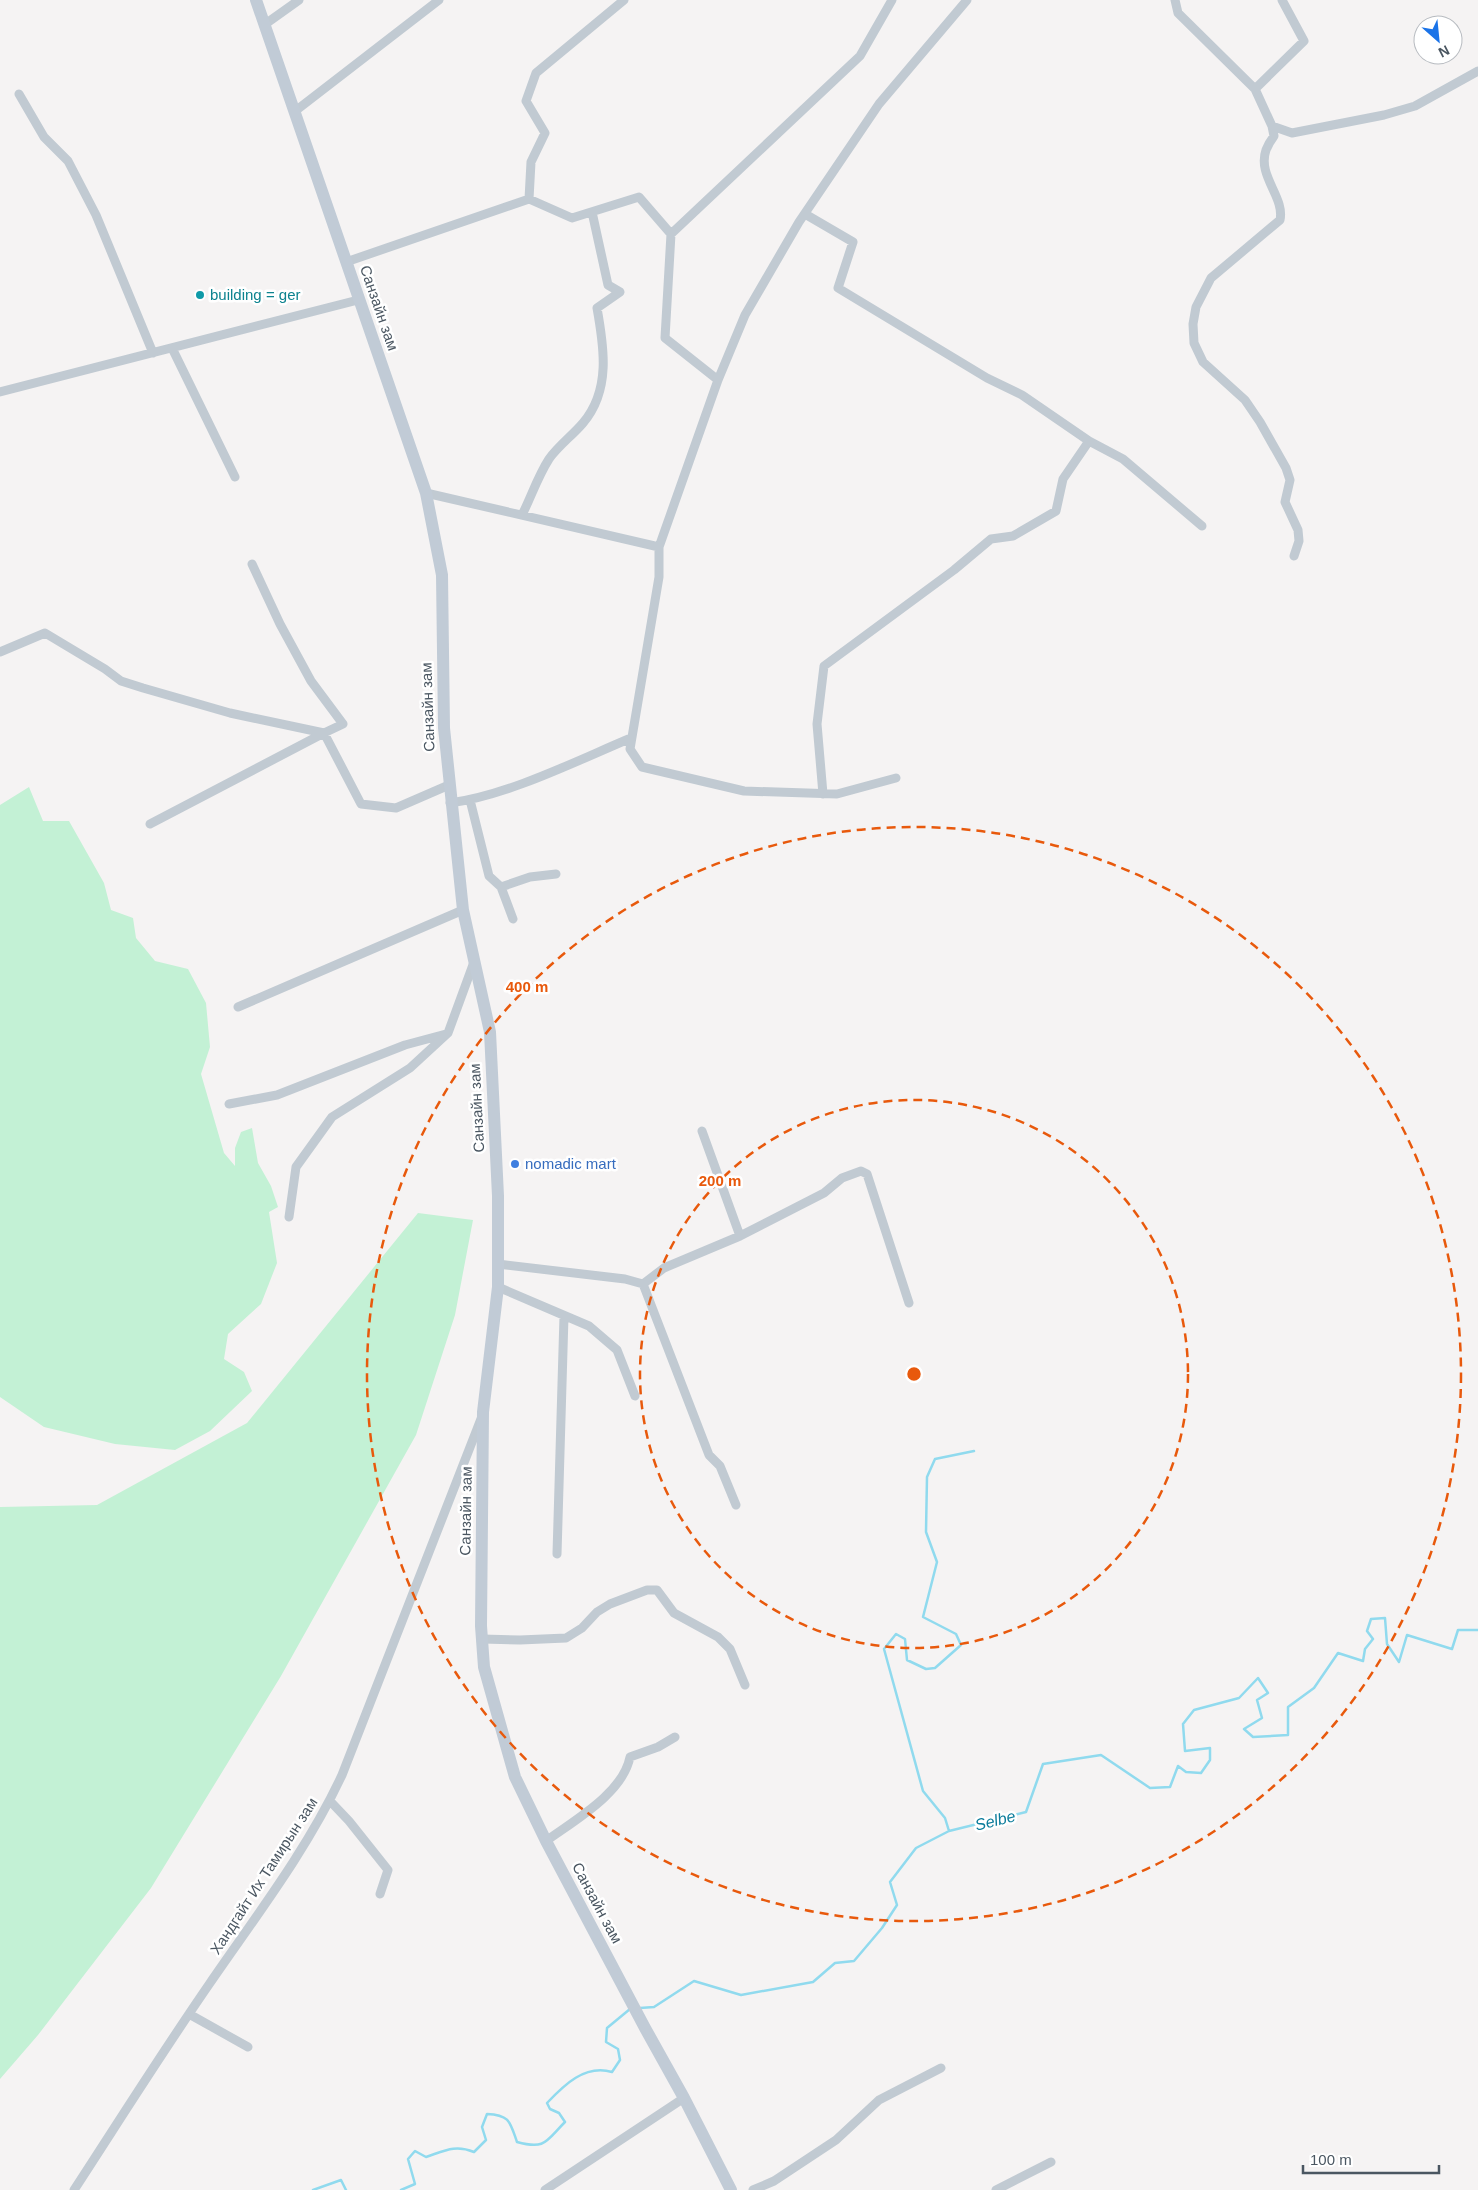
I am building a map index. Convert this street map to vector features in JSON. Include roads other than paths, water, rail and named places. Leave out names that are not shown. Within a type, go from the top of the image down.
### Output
[{"type":"main road","name":"Санзайн зам","points":[[256,0],[426,493],[442,575],[444,728],[450,803],[463,910],[490,1032],[498,1196],[498,1287],[483,1412],[482,1639],[484,1666],[515,1777],[546,1841],[630,1998],[644,2028],[684,2098],[731,2190]]},
{"type":"street","points":[[264,25],[299,0]]},
{"type":"street","points":[[294,112],[439,0]]},
{"type":"street","points":[[529,199],[531,162],[545,133],[526,100],[536,73],[624,0]]},
{"type":"street","points":[[718,380],[665,338],[671,234],[860,56],[892,0]]},
{"type":"street","points":[[896,778],[837,794],[744,791],[642,767],[632,755],[630,749],[631,738],[658,577],[659,547],[718,380],[745,315],[805,214],[879,104],[967,0]]},
{"type":"street","points":[[1175,0],[1178,13],[1255,89],[1272,126],[1274,136],[1266,151],[1265,163],[1269,182],[1282,211],[1280,220],[1211,278],[1196,307],[1193,324],[1194,343],[1203,362],[1245,400],[1286,468],[1290,480],[1285,502],[1298,530],[1299,541],[1294,556]]},
{"type":"street","points":[[1255,89],[1304,42],[1282,0]]},
{"type":"street","points":[[1272,126],[1292,133],[1384,115],[1415,106],[1478,71]]},
{"type":"street","points":[[19,94],[44,138],[68,160],[92,207],[153,353]]},
{"type":"street","points":[[346,262],[529,199],[572,218],[639,197],[671,234]]},
{"type":"street","points":[[522,515],[550,459],[585,421],[598,396],[603,381],[603,344],[597,308],[620,292],[608,285],[592,212]]},
{"type":"street","points":[[805,214],[853,242],[838,288],[987,378],[1022,395],[1089,441],[1123,459],[1202,526]]},
{"type":"street","points":[[0,392],[358,300]]},
{"type":"street","points":[[172,348],[235,477]]},
{"type":"street","points":[[823,794],[817,724],[824,666],[954,570],[991,539],[1013,536],[1056,511],[1063,479],[1089,441]]},
{"type":"street","points":[[426,493],[659,547]]},
{"type":"street","points":[[150,824],[343,724],[311,681],[280,624],[252,564]]},
{"type":"street","points":[[0,652],[45,633],[105,669],[121,681],[230,713],[324,733]]},
{"type":"street","points":[[324,733],[360,804],[396,808],[449,785]]},
{"type":"street","points":[[450,803],[470,800],[548,774],[631,738]]},
{"type":"street","points":[[470,800],[489,876],[501,888],[513,919]]},
{"type":"street","points":[[501,888],[530,877],[556,874]]},
{"type":"street","points":[[238,1007],[463,910]]},
{"type":"street","points":[[289,1217],[296,1167],[332,1116],[410,1068],[448,1033],[474,962]]},
{"type":"street","points":[[229,1104],[277,1095],[405,1045],[448,1033]]},
{"type":"street","points":[[702,1131],[740,1236]]},
{"type":"street","points":[[643,1284],[664,1268],[740,1236],[824,1193],[842,1178],[861,1171],[867,1174],[909,1303]]},
{"type":"street","points":[[498,1264],[625,1279],[643,1284]]},
{"type":"street","points":[[643,1284],[709,1454],[720,1466],[736,1504]]},
{"type":"street","points":[[498,1287],[589,1326],[617,1350],[635,1396]]},
{"type":"street","points":[[558,1554],[564,1316]]},
{"type":"street","name":"Хандгайт Их Тамирын зам","points":[[74,2190],[189,2014],[293,1862],[330,1801],[342,1775],[483,1412]]},
{"type":"street","points":[[482,1639],[566,1638],[582,1628],[610,1604],[647,1590],[657,1590],[674,1613],[718,1637],[730,1649],[745,1685]]},
{"type":"street","points":[[546,1841],[584,1814],[618,1784],[627,1769],[630,1757],[658,1747],[675,1737]]},
{"type":"street","points":[[330,1801],[349,1821],[388,1870],[380,1894]]},
{"type":"street","points":[[189,2014],[248,2047]]},
{"type":"street","points":[[753,2190],[774,2181],[829,2144],[879,2100],[941,2068]]},
{"type":"street","points":[[545,2190],[684,2098]]},
{"type":"street","points":[[996,2190],[1051,2162]]},
{"type":"waterway","points":[[949,1831],[945,1818],[923,1791],[884,1649],[896,1634],[905,1639],[907,1660],[926,1669],[935,1668],[961,1645],[956,1634],[923,1617],[937,1562],[926,1532],[927,1477],[935,1459],[974,1451]]},
{"type":"waterway","name":"Selbe","points":[[640,2008],[654,2007],[694,1981],[741,1995],[813,1982],[835,1963],[854,1961],[882,1928],[897,1905],[890,1882],[916,1848],[949,1831],[1026,1812],[1043,1764],[1101,1755],[1150,1788],[1170,1787],[1178,1766],[1186,1772],[1201,1773],[1210,1760],[1210,1748],[1185,1751],[1183,1724],[1194,1710],[1239,1698],[1258,1678],[1268,1693],[1257,1700],[1262,1718],[1244,1729],[1253,1737],[1288,1735],[1288,1707],[1314,1688],[1338,1653],[1363,1661],[1365,1649],[1373,1639],[1367,1631],[1371,1619],[1385,1618],[1387,1644],[1399,1662],[1407,1635],[1452,1649],[1458,1630],[1478,1630]]},
{"type":"waterway","name":"Selbe","points":[[401,2190],[415,2184],[408,2159],[415,2151],[426,2157],[455,2148],[474,2152],[486,2140],[482,2127],[487,2114],[505,2118],[513,2129],[517,2142],[534,2145],[549,2139],[565,2122],[559,2113],[550,2109],[547,2103],[568,2083],[584,2074],[602,2070],[612,2072],[620,2060],[618,2049],[606,2042],[607,2028],[630,2009]]},
{"type":"waterway","name":"Selbe","points":[[313,2190],[341,2180],[346,2190]]},
{"type":"place","name":"building = ger","points":[[200,295]]},
{"type":"place","name":"nomadic mart","points":[[515,1164]]}]
